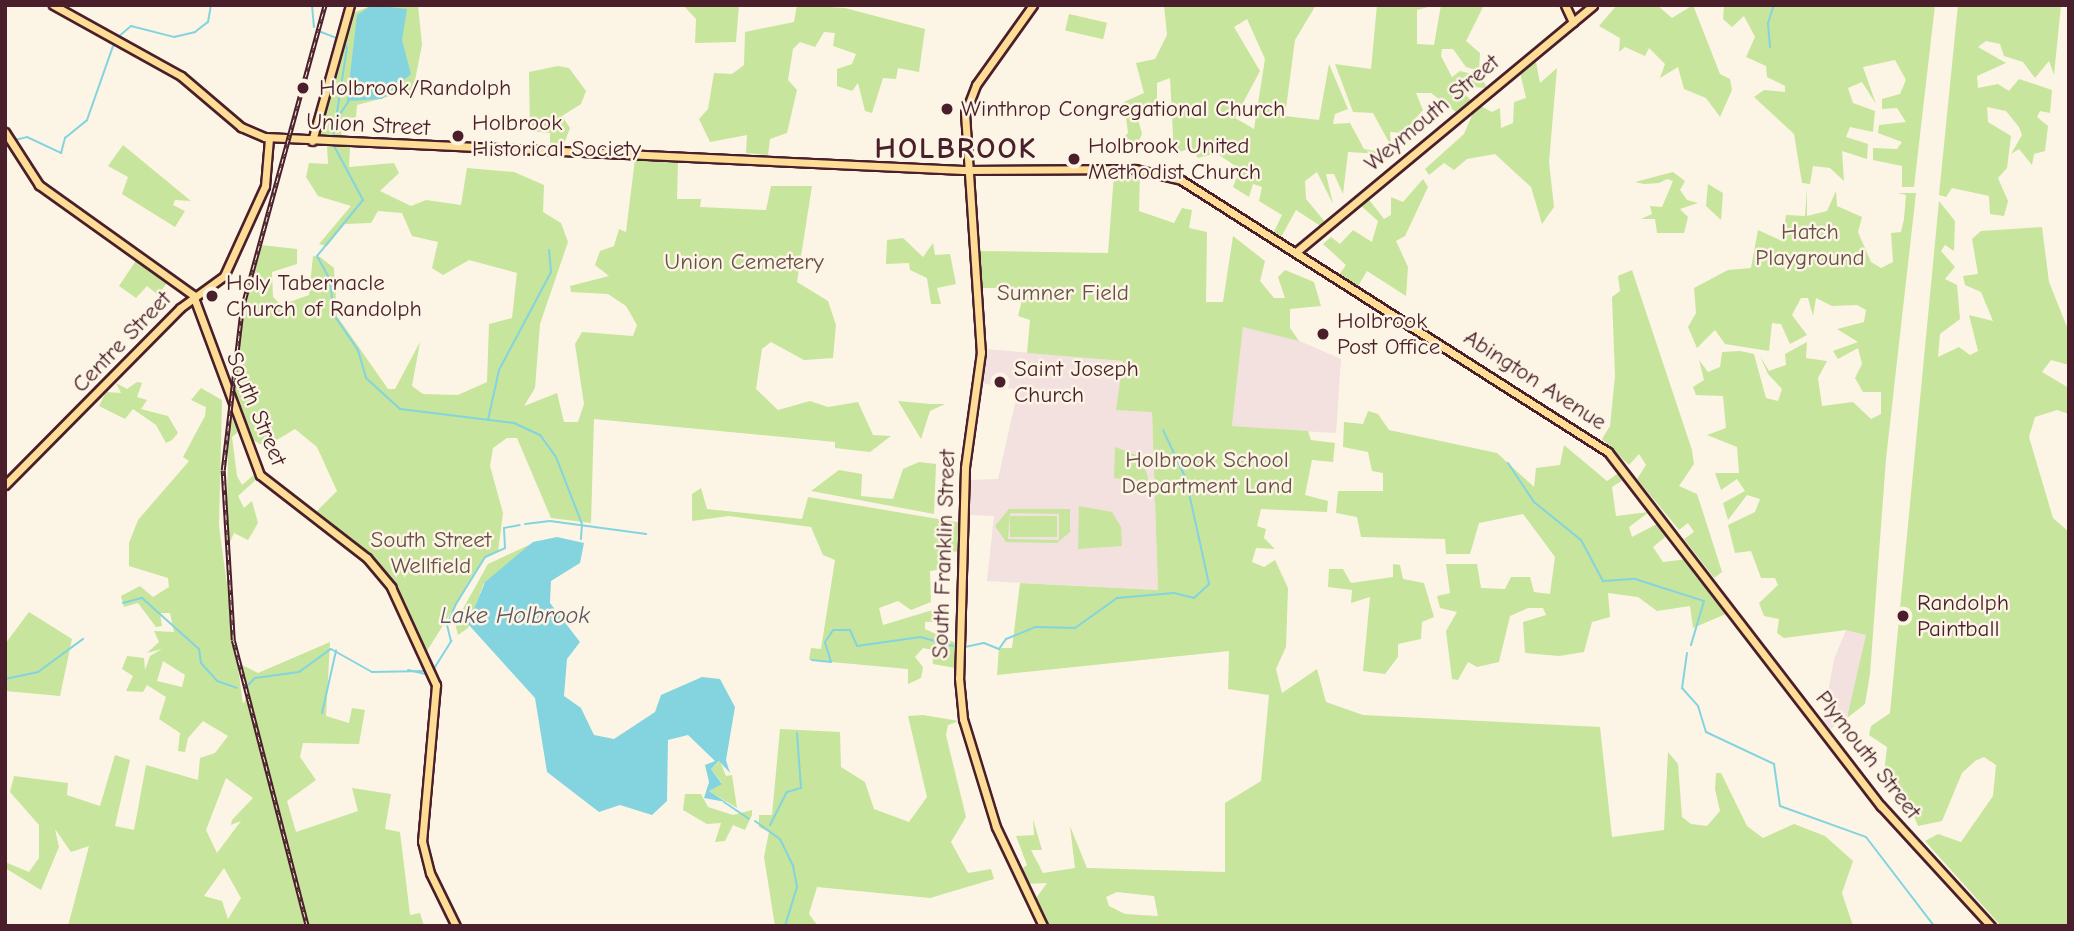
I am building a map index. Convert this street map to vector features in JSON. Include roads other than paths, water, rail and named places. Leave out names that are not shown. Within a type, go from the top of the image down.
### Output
[{"type":"main road","name":"Union Street","points":[[53,5],[181,76],[241,127],[269,138],[971,170]]},
{"type":"main road","points":[[312,141],[350,5]]},
{"type":"main road","name":"South Franklin Street","points":[[1032,5],[969,100],[981,352],[965,468],[960,699],[997,831],[1043,926]]},
{"type":"main road","points":[[1565,5],[1573,22]]},
{"type":"main road","name":"Weymouth Street","points":[[1296,251],[1593,5]]},
{"type":"main road","points":[[5,132],[39,185],[195,297]]},
{"type":"main road","name":"Centre Street","points":[[5,485],[195,297],[231,265],[266,182],[269,138]]},
{"type":"main road","points":[[971,170],[1161,173],[1296,251]]},
{"type":"main road","name":"Abington Avenue","points":[[1296,251],[1600,444],[1747,631]]},
{"type":"main road","name":"South Street","points":[[195,297],[258,471],[379,570],[429,661],[438,706],[423,845],[456,926]]},
{"type":"main road","name":"Plymouth Street","points":[[1747,631],[1888,815],[1991,926]]},
{"type":"water","points":[[372,5],[407,9],[402,40],[411,74],[382,99],[347,101],[357,15]]},
{"type":"water","name":"Lake Holbrook","points":[[557,537],[584,543],[580,563],[551,581],[550,603],[580,642],[567,659],[564,696],[581,708],[594,735],[614,739],[655,712],[661,695],[702,677],[720,679],[735,707],[726,760],[730,773],[719,761],[711,769],[722,784],[709,791],[726,802],[704,798],[709,782],[705,765],[715,761],[688,735],[668,740],[667,801],[652,815],[620,805],[599,812],[547,772],[535,698],[468,624],[485,582],[533,542]]},
{"type":"waterway","points":[[118,37],[131,26],[174,37],[195,32],[208,22],[211,5]]},
{"type":"waterway","points":[[312,5],[314,27]]},
{"type":"waterway","points":[[1770,47],[1768,23],[1774,5]]},
{"type":"waterway","points":[[321,32],[337,38]]},
{"type":"waterway","points":[[333,138],[347,48],[342,40]]},
{"type":"waterway","points":[[15,140],[27,137],[61,153],[65,138],[87,120],[113,46]]},
{"type":"waterway","points":[[336,120],[349,101]]},
{"type":"waterway","points":[[333,144],[363,200],[317,256],[330,279],[334,315],[358,350],[366,378],[400,409],[514,423],[540,435],[556,457],[582,524],[581,539]]},
{"type":"waterway","points":[[488,420],[499,370],[551,272],[549,250]]},
{"type":"waterway","points":[[965,647],[984,643],[999,649],[1006,639],[1035,627],[1075,628],[1117,598],[1174,593],[1194,598],[1209,584],[1186,479],[1163,430]]},
{"type":"waterway","points":[[1508,463],[1534,502],[1581,540],[1603,581],[1635,579],[1704,601],[1691,645]]},
{"type":"waterway","points":[[525,524],[550,521],[646,534]]},
{"type":"waterway","points":[[435,667],[451,641],[447,625],[456,604],[485,557],[505,548],[504,528],[520,525]]},
{"type":"waterway","points":[[123,603],[142,598],[199,649],[201,663],[217,681],[237,688]]},
{"type":"waterway","points":[[812,660],[831,662],[825,642],[833,630],[850,630],[857,646],[920,637],[954,646]]},
{"type":"waterway","points":[[5,679],[38,672],[83,639]]},
{"type":"waterway","points":[[246,687],[255,678],[299,672],[331,649],[372,672],[426,671]]},
{"type":"waterway","points":[[322,713],[336,651]]},
{"type":"waterway","points":[[1687,653],[1682,688],[1698,706],[1706,732],[1774,764],[1780,806],[1866,837],[1934,926]]},
{"type":"waterway","points":[[408,670],[426,674]]},
{"type":"waterway","points":[[770,825],[787,792],[801,788],[797,733]]},
{"type":"waterway","points":[[724,802],[749,819]]},
{"type":"waterway","points":[[755,821],[780,839],[793,866],[797,887],[785,926]]},
{"type":"railway","points":[[307,926],[233,640],[223,470],[242,308],[325,5]]},
{"type":"place","name":"Holbrook/Randolph","points":[[303,88]]},
{"type":"place","name":"Winthrop Congregational Church","points":[[947,109]]},
{"type":"place","name":"Holbrook Historical Society","points":[[458,136]]},
{"type":"place","name":"Holbrook United Methodist Church","points":[[1074,159]]},
{"type":"place","name":"Holy Tabernacle Church of Randolph","points":[[212,296]]},
{"type":"place","name":"Holbrook Post Office","points":[[1323,334]]},
{"type":"place","name":"Saint Joseph Church","points":[[1000,382]]},
{"type":"place","name":"Randolph Paintball","points":[[1903,616]]},
{"type":"district","name":"HOLBROOK","points":[[956,149]]},
{"type":"park label","name":"Hatch Playground","points":[[1810,245]]},
{"type":"park label","name":"Union Cemetery","points":[[744,262]]},
{"type":"park label","name":"Sumner Field","points":[[1063,293]]},
{"type":"park label","name":"Holbrook School Department Land","points":[[1207,473]]},
{"type":"park label","name":"South Street Wellfield","points":[[431,553]]}]
